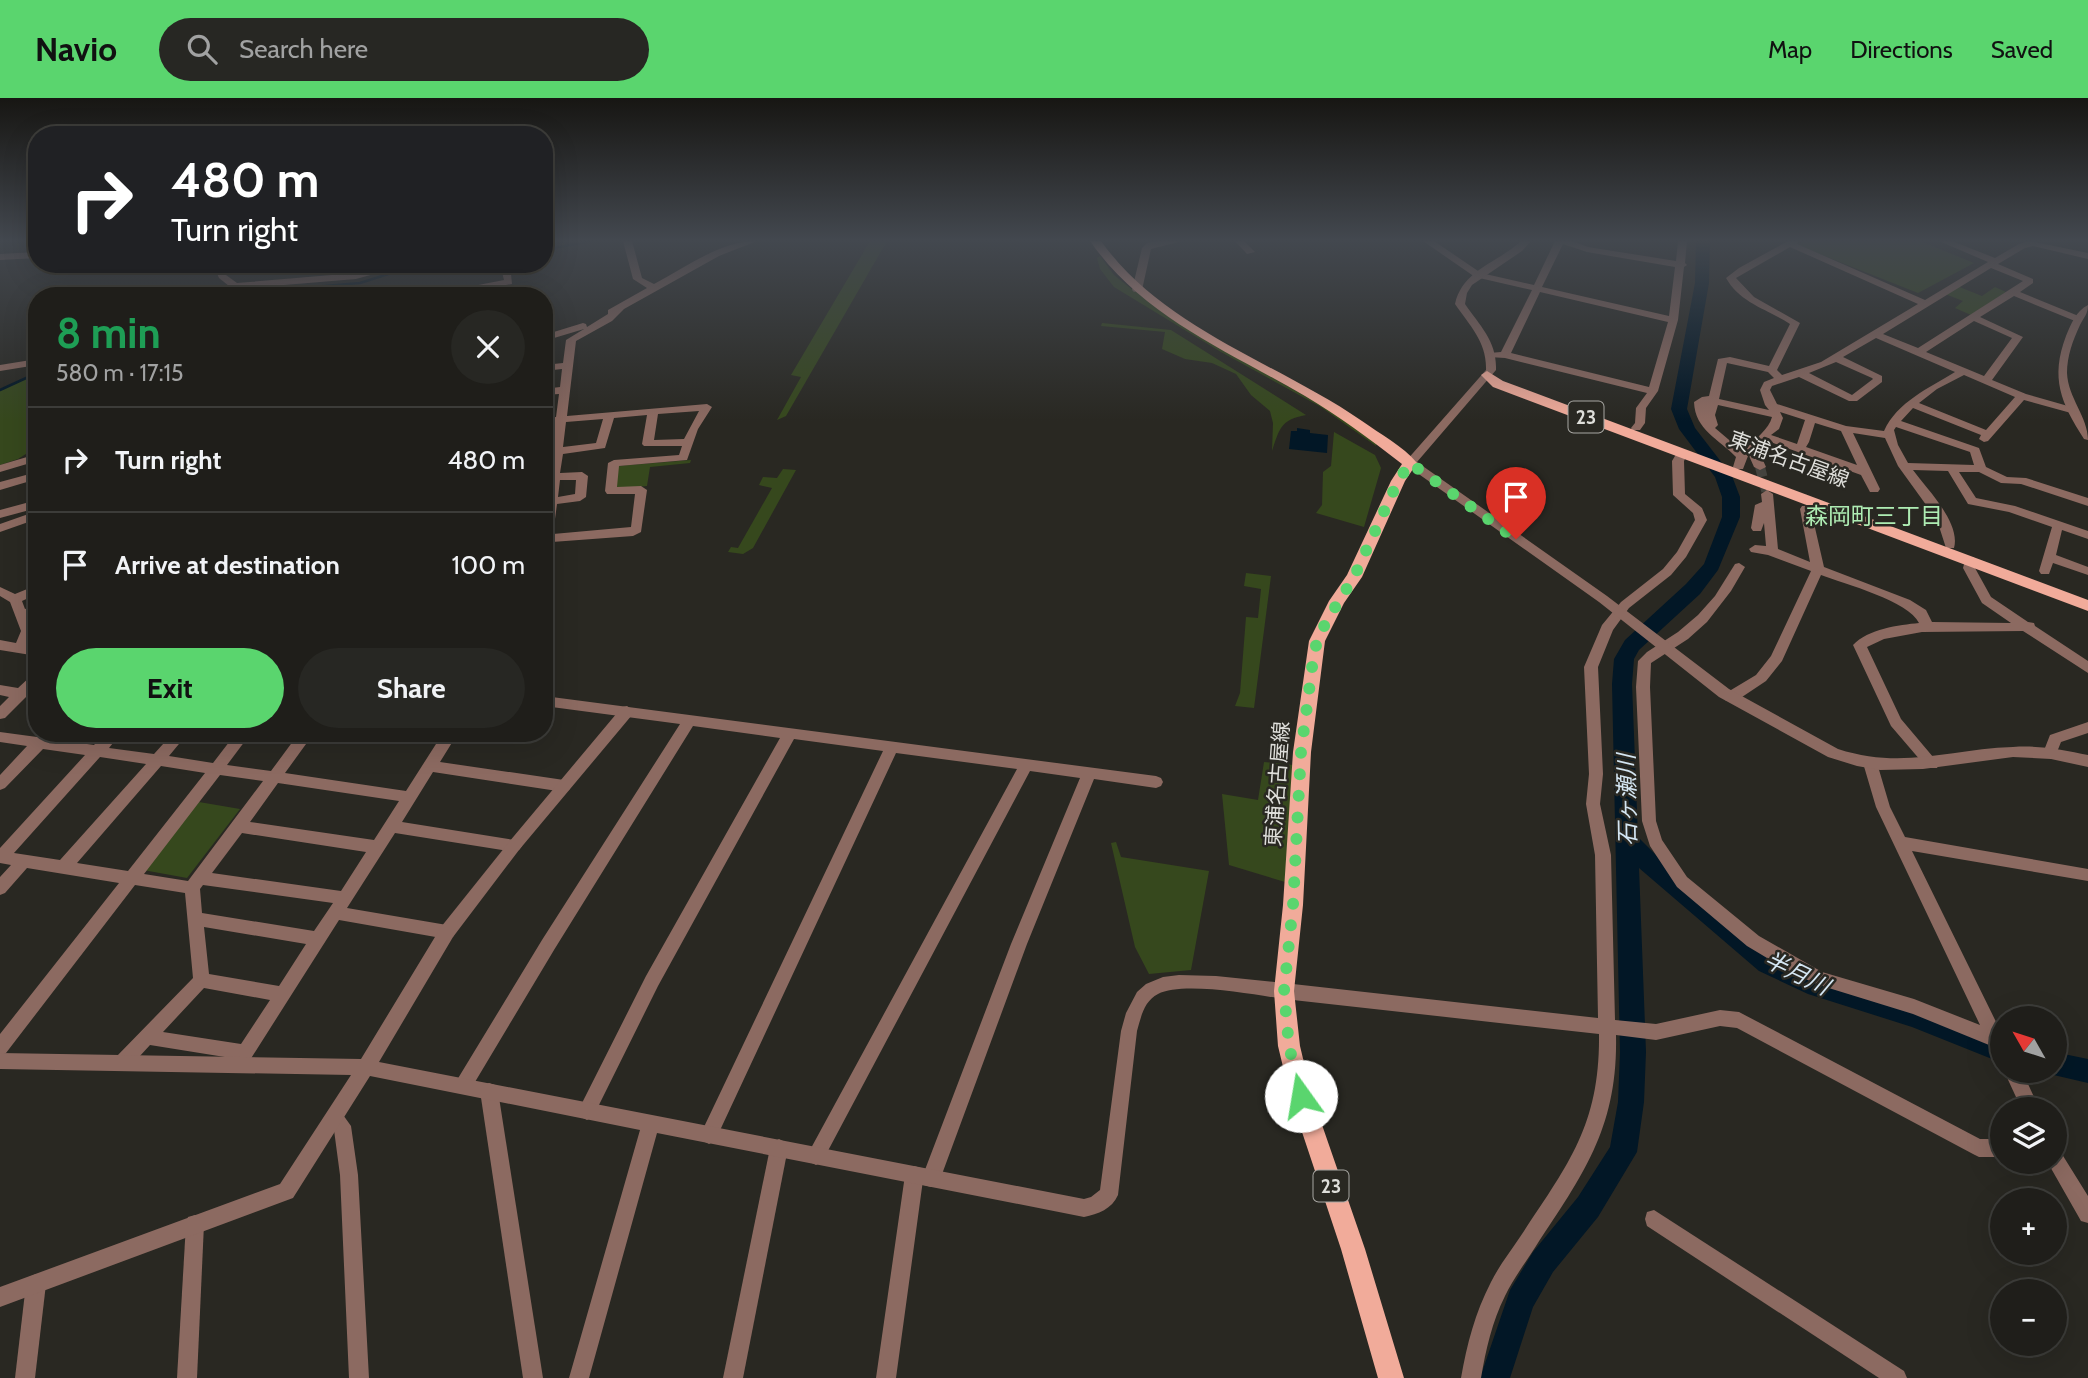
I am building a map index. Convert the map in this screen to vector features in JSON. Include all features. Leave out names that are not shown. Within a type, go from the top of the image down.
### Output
[{"type":"main road","points":[[1153,301],[1220,344],[1350,419],[1410,463]]},
{"type":"main road","name":"東浦名古屋線","points":[[1487,375],[1505,377],[1636,428],[1681,451]]},
{"type":"main road","name":"東浦名古屋線","points":[[1487,375],[1498,384],[2088,597]]},
{"type":"main road","name":"東浦名古屋線","points":[[1391,1378],[1353,1249],[1301,1096],[1289,1046],[1284,991],[1293,905],[1301,752],[1317,641],[1337,601],[1354,577],[1398,481],[1410,463]]},
{"type":"main road","name":"東浦名古屋線","points":[[1734,468],[1765,489],[1970,560],[2088,606]]},
{"type":"street","points":[[553,336],[578,329],[633,301]]},
{"type":"street","points":[[1461,301],[1460,304],[1499,355],[1653,391]]},
{"type":"street","points":[[1530,301],[1491,370],[1410,463],[1634,623],[1731,697],[1833,753],[1870,763],[1897,766],[1932,764],[2012,752],[2050,753],[2088,761]]},
{"type":"street","points":[[1588,301],[1673,320]]},
{"type":"street","points":[[1636,428],[1640,423],[1641,408],[1653,391],[1676,301]]},
{"type":"street","points":[[1756,301],[1795,323],[1775,374],[1765,390],[1773,410],[1775,427],[1763,436],[1752,450],[1760,467]]},
{"type":"street","points":[[1917,301],[1924,304]]},
{"type":"street","points":[[1713,425],[1710,415],[1724,359],[1775,374],[1800,373],[1836,358],[1930,301]]},
{"type":"street","points":[[1919,352],[1999,301]]},
{"type":"street","points":[[2034,301],[2078,319]]},
{"type":"street","points":[[2088,308],[2078,319],[2064,350],[2060,370],[2063,390],[2071,410],[2088,437]]},
{"type":"street","points":[[553,493],[571,340],[609,319],[620,309]]},
{"type":"street","points":[[1972,317],[2018,337],[1987,380]]},
{"type":"street","points":[[1877,335],[2022,396],[2071,410]]},
{"type":"street","points":[[1800,373],[1853,399],[1878,380],[1877,376],[1836,358]]},
{"type":"street","points":[[0,368],[28,363]]},
{"type":"street","points":[[553,367],[567,366]]},
{"type":"street","points":[[1950,545],[1951,537],[1941,515],[1904,466],[1889,435],[1893,422],[1930,389],[1953,379],[1963,371]]},
{"type":"street","points":[[553,391],[565,390]]},
{"type":"street","points":[[1975,450],[2022,396]]},
{"type":"street","points":[[1734,468],[1743,460],[1740,452],[1716,435],[1701,417],[1699,402],[1704,399],[1808,417],[1845,429],[1889,435]]},
{"type":"street","points":[[1913,404],[1988,434]]},
{"type":"street","points":[[553,420],[707,407],[693,429],[683,458],[614,463],[611,491],[641,490],[637,529],[633,532],[553,538]]},
{"type":"street","points":[[653,412],[648,444],[689,442]]},
{"type":"street","points":[[558,451],[601,446],[609,415]]},
{"type":"street","points":[[1798,450],[1804,442],[1810,419],[1808,417]]},
{"type":"street","points":[[1893,422],[1975,450]]},
{"type":"street","points":[[1845,429],[1874,489]]},
{"type":"street","points":[[1763,436],[1865,472]]},
{"type":"street","points":[[1975,450],[1981,469]]},
{"type":"street","points":[[1471,1378],[1479,1334],[1498,1288],[1581,1161],[1601,1110],[1611,1028],[1603,855],[1593,804],[1595,721],[1591,667],[1602,637],[1625,605],[1667,572],[1682,554],[1701,520],[1698,511],[1679,495],[1678,461],[1681,451]]},
{"type":"street","points":[[0,469],[28,460]]},
{"type":"street","points":[[1904,466],[1947,466],[1952,469],[1972,501],[2011,509],[2088,535]]},
{"type":"street","points":[[1952,469],[1981,469],[2005,480],[2022,481],[2088,502]]},
{"type":"street","points":[[553,501],[580,497],[582,476],[555,477]]},
{"type":"street","points":[[0,486],[28,478]]},
{"type":"street","points":[[1757,528],[1761,511],[1759,493],[1765,489],[1770,551]]},
{"type":"street","points":[[0,514],[28,506]]},
{"type":"street","points":[[1731,697],[1761,677],[1777,658],[1818,569],[1806,509]]},
{"type":"street","points":[[0,528],[28,518]]},
{"type":"street","points":[[2045,571],[2058,525]]},
{"type":"street","points":[[1755,549],[1770,551],[1906,603],[1921,613],[1927,625]]},
{"type":"street","points":[[2049,557],[2088,570]]},
{"type":"street","points":[[1970,560],[1969,568],[1986,600],[2029,626],[2088,668]]},
{"type":"street","points":[[1739,567],[1723,595],[1675,642],[1662,646],[1650,656],[1644,667],[1647,806],[1655,842],[1682,883],[1753,941],[1798,968],[1819,978],[1914,1007],[1990,1041]]},
{"type":"street","points":[[0,590],[15,599],[28,635]]},
{"type":"street","points":[[15,599],[28,593]]},
{"type":"street","points":[[21,615],[28,612]]},
{"type":"street","points":[[1932,764],[1896,722],[1860,647],[1862,643],[1927,625],[1989,630],[2029,626]]},
{"type":"street","points":[[0,645],[28,649]]},
{"type":"street","points":[[0,714],[28,687]]},
{"type":"street","points":[[0,690],[21,694]]},
{"type":"street","points":[[553,702],[1156,782]]},
{"type":"street","points":[[0,1297],[286,1191],[335,1118],[447,932],[514,846],[627,712]]},
{"type":"street","points":[[463,1086],[690,720]]},
{"type":"street","points":[[2050,753],[2055,739],[2088,727]]},
{"type":"street","points":[[587,1111],[652,982],[790,733]]},
{"type":"street","points":[[0,737],[28,738]]},
{"type":"street","points":[[0,784],[41,742]]},
{"type":"street","points":[[63,742],[98,750],[409,797]]},
{"type":"street","points":[[1,857],[106,742]]},
{"type":"street","points":[[64,867],[174,742]]},
{"type":"street","points":[[0,1047],[237,742]]},
{"type":"street","points":[[122,1063],[201,981],[195,919],[196,883],[300,742]]},
{"type":"street","points":[[240,1059],[446,742]]},
{"type":"street","points":[[709,1135],[892,747]]},
{"type":"street","points":[[1870,763],[1883,807],[1990,1024]]},
{"type":"street","points":[[816,1156],[1026,765]]},
{"type":"street","points":[[429,766],[564,786]]},
{"type":"street","points":[[886,1378],[923,1177],[1089,773]]},
{"type":"street","points":[[238,826],[376,847]]},
{"type":"street","points":[[390,826],[514,846]]},
{"type":"street","points":[[1902,843],[2088,875]]},
{"type":"street","points":[[1,857],[132,878],[196,883],[339,905],[447,932]]},
{"type":"street","points":[[0,888],[25,860]]},
{"type":"street","points":[[195,919],[317,939]]},
{"type":"street","points":[[201,981],[281,994]]},
{"type":"street","points":[[0,1061],[122,1063],[240,1059],[364,1067],[1084,1208],[1096,1205],[1109,1195],[1133,1013],[1141,999],[1153,988],[1182,981],[1656,1032],[1720,1018],[1739,1020],[1979,1148],[1990,1148]]},
{"type":"street","points":[[147,1037],[240,1059]]},
{"type":"street","points":[[489,1091],[533,1378]]},
{"type":"street","points":[[335,1118],[342,1126],[349,1175],[359,1378]]},
{"type":"street","points":[[579,1378],[651,1123]]},
{"type":"street","points":[[733,1378],[779,1148]]},
{"type":"street","points":[[2064,1174],[2088,1214]]},
{"type":"street","points":[[1654,1219],[1897,1378]]},
{"type":"street","points":[[187,1378],[195,1224]]},
{"type":"street","points":[[25,1378],[36,1284]]},
{"type":"green space","points":[[835,301],[853,301],[786,416],[777,420],[801,377],[791,375]]},
{"type":"green space","points":[[1137,301],[1150,301],[1228,352],[1347,420],[1376,443],[1376,446],[1321,407],[1221,352]]},
{"type":"green space","points":[[1963,301],[1993,301],[1971,315],[1955,308]]},
{"type":"green space","points":[[1102,323],[1171,330],[1306,415],[1286,422],[1272,451],[1273,423],[1270,411],[1251,395],[1236,374],[1212,363],[1185,359],[1162,349],[1165,332],[1101,326]]},
{"type":"green space","points":[[28,378],[28,453],[0,465],[0,389]]},
{"type":"green space","points":[[1334,432],[1375,455],[1381,468],[1364,527],[1316,513],[1322,505],[1323,472],[1331,466]]},
{"type":"green space","points":[[691,460],[690,463],[650,467],[647,486],[613,489],[618,466]]},
{"type":"green space","points":[[783,469],[796,470],[753,548],[743,554],[728,552],[731,547],[738,548],[772,488],[759,485],[763,477],[777,478]]},
{"type":"green space","points":[[1246,573],[1271,576],[1254,708],[1235,706],[1240,693],[1246,617],[1258,618],[1261,589],[1244,586]]},
{"type":"green space","points":[[1264,762],[1293,765],[1285,882],[1229,865],[1222,794],[1258,800]]},
{"type":"green space","points":[[199,802],[240,809],[187,878],[143,870]]},
{"type":"green space","points":[[1116,842],[1121,857],[1209,871],[1191,970],[1149,974],[1135,947],[1111,843]]},
{"type":"water","points":[[1297,428],[1328,435],[1327,453],[1289,449],[1291,431],[1297,431]]},
{"type":"waterway","name":"石ヶ瀬川","points":[[1627,841],[1622,684],[1624,659],[1632,645],[1693,589],[1712,566],[1731,517],[1731,497],[1723,476],[1687,429],[1679,409],[1699,301]]},
{"type":"waterway","points":[[0,390],[28,377]]},
{"type":"waterway","name":"石ヶ瀬川","points":[[1495,1378],[1520,1300],[1543,1262],[1588,1207],[1623,1152],[1631,1102],[1633,1052],[1627,841]]},
{"type":"waterway","name":"半月川","points":[[1627,841],[1658,872],[1768,963],[1817,986],[1914,1016],[1990,1046]]},
{"type":"waterway","name":"半月川","points":[[2067,1067],[2088,1071]]},
{"type":"tunnel","points":[[1760,467],[1767,494]]},
{"type":"district","name":"森岡町三丁目","points":[[1874,516]]},
{"type":"route","points":[[1301,1096],[1289,1046],[1284,991],[1293,905],[1301,752],[1317,641],[1337,601],[1354,577],[1398,481],[1410,463],[1516,539]]}]
